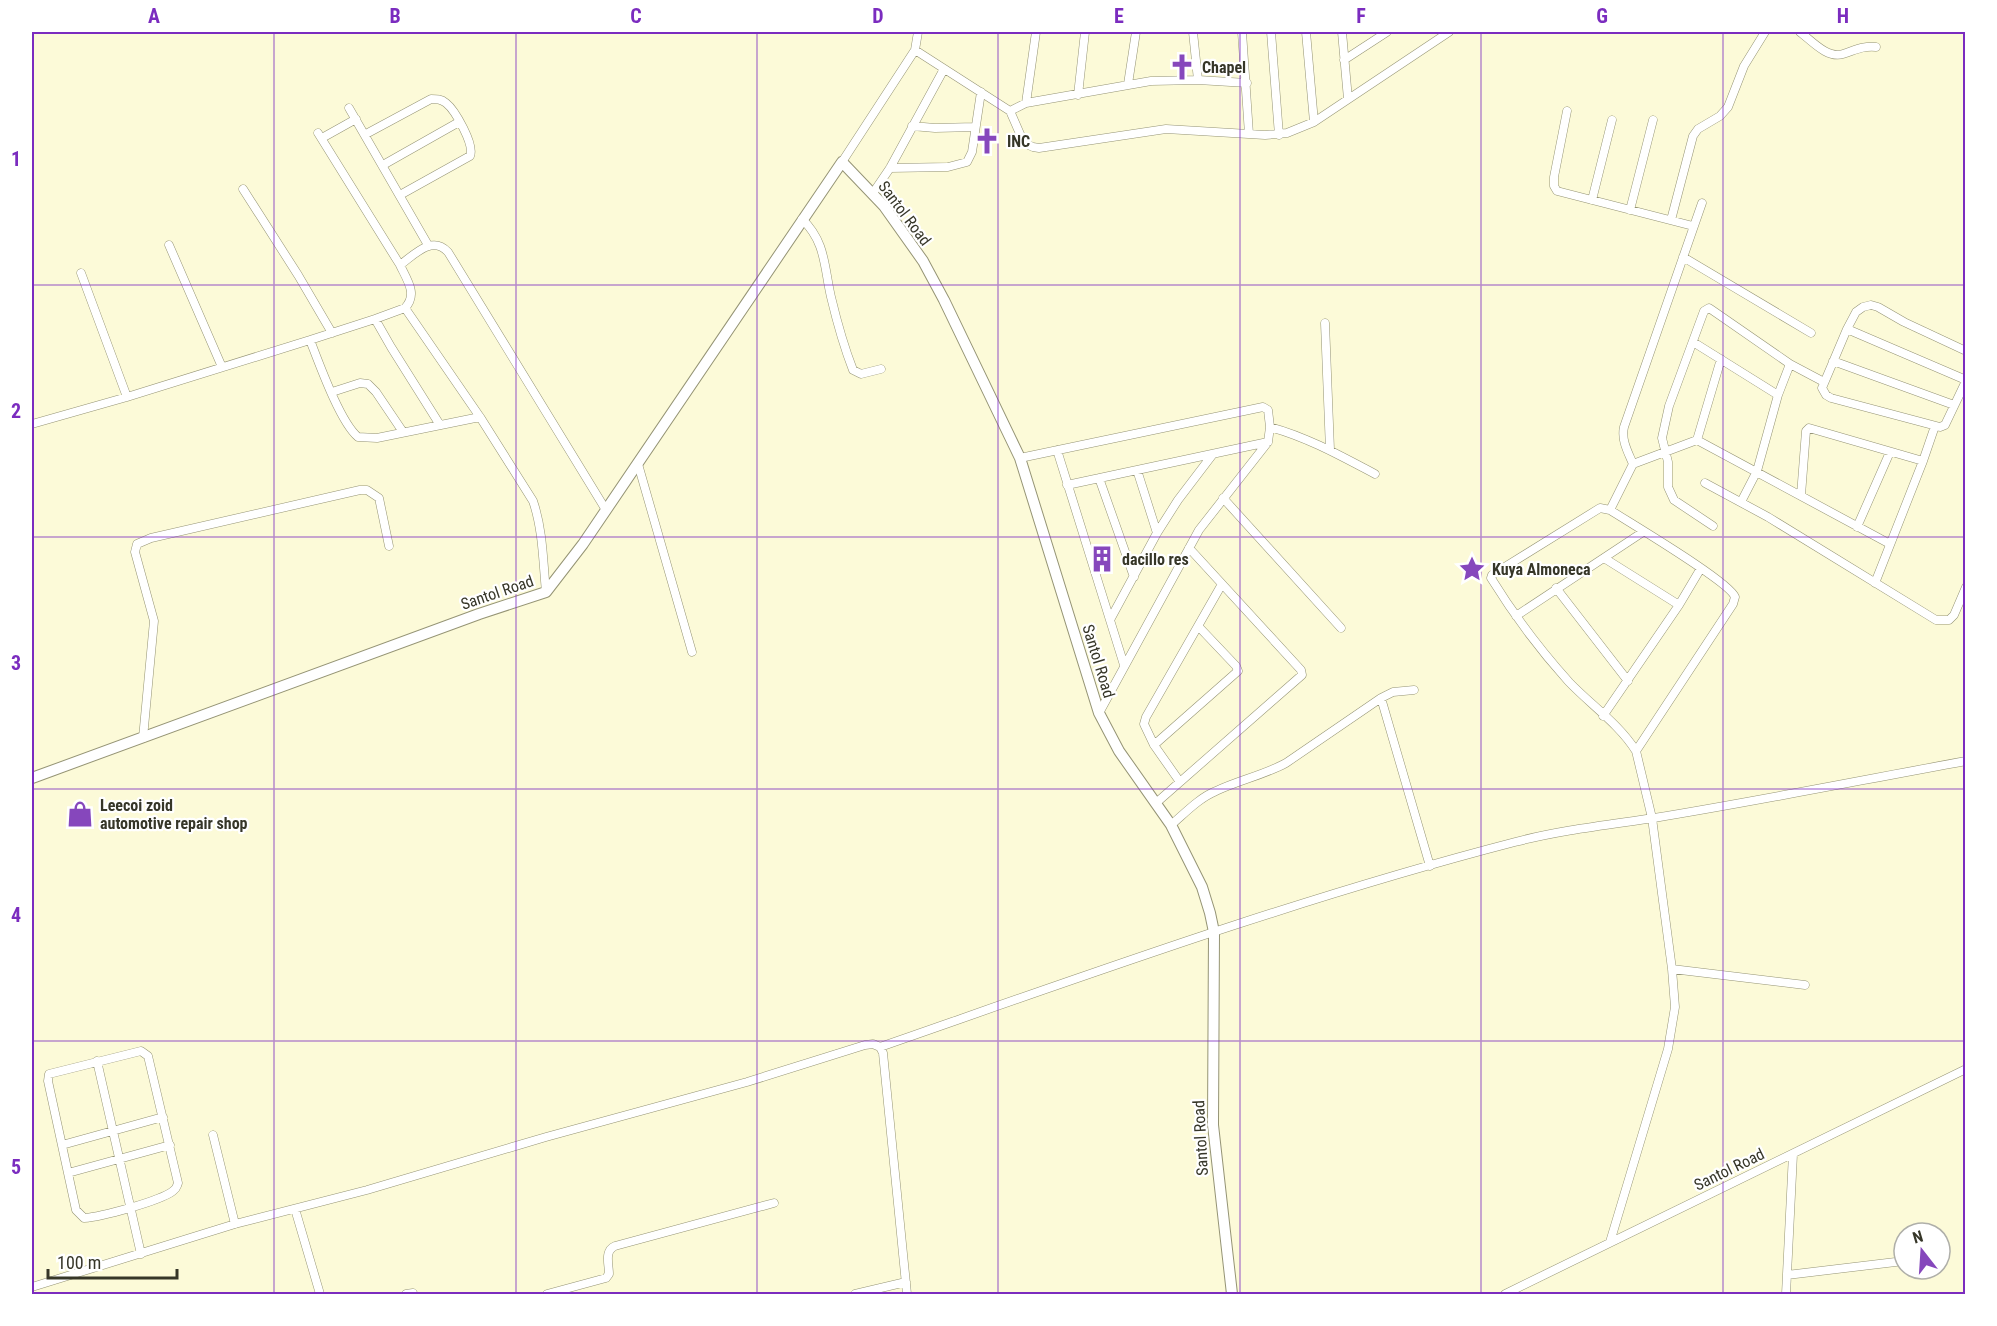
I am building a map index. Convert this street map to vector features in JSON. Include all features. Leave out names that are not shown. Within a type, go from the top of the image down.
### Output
[{"type":"street","points":[[842,162],[915,50],[918,32]]},
{"type":"street","points":[[1026,103],[1036,32]]},
{"type":"street","points":[[1078,95],[1085,32]]},
{"type":"street","points":[[1128,84],[1136,32]]},
{"type":"street","points":[[1193,32],[1198,80]]},
{"type":"street","points":[[1242,32],[1249,134]]},
{"type":"street","points":[[1271,32],[1279,135]]},
{"type":"street","points":[[1306,32],[1314,122]]},
{"type":"street","points":[[1342,32],[1348,99]]},
{"type":"street","points":[[1344,60],[1387,32]]},
{"type":"street","points":[[915,50],[1010,111],[1024,143],[1033,147],[1049,148],[1166,129],[1279,135],[1314,122],[1449,32]]},
{"type":"street","points":[[1671,220],[1693,136],[1698,129],[1716,119],[1728,108],[1744,66],[1765,32]]},
{"type":"street","points":[[1800,32],[1831,54],[1842,54],[1859,47],[1876,48]]},
{"type":"street","points":[[873,193],[890,168],[944,69]]},
{"type":"street","points":[[1010,111],[1026,103],[1128,84],[1167,80],[1247,83]]},
{"type":"street","points":[[890,168],[948,167],[965,164],[971,158],[981,92]]},
{"type":"street","points":[[366,134],[431,99],[440,99],[448,105],[459,122],[471,146],[471,154],[400,195]]},
{"type":"street","points":[[349,108],[428,245]]},
{"type":"street","points":[[1567,111],[1554,177],[1554,186],[1561,193],[1693,226]]},
{"type":"street","points":[[32,424],[222,368],[405,308],[411,301],[412,293],[400,265],[320,135],[356,119]]},
{"type":"street","points":[[1592,200],[1612,120]]},
{"type":"street","points":[[1630,210],[1653,120]]},
{"type":"street","points":[[382,165],[459,122]]},
{"type":"street","points":[[912,126],[975,127]]},
{"type":"street","name":"Santol Road","points":[[32,778],[468,618],[546,592],[568,565],[638,464],[842,162],[884,206],[923,261],[944,300],[1020,458],[1099,713],[1119,751],[1171,825],[1202,887],[1214,932],[1213,1125],[1232,1294]]},
{"type":"street","points":[[243,189],[332,333]]},
{"type":"street","points":[[1633,464],[1622,434],[1702,203]]},
{"type":"street","points":[[802,219],[813,231],[821,246],[834,309],[854,370],[857,374],[861,374],[881,369]]},
{"type":"street","points":[[400,265],[428,245],[437,244],[448,252],[606,510]]},
{"type":"street","points":[[169,245],[222,368]]},
{"type":"street","points":[[1683,257],[1811,333]]},
{"type":"street","points":[[81,273],[127,397]]},
{"type":"street","points":[[1846,329],[1965,381],[1945,425],[1940,427],[1831,398],[1823,392],[1822,388],[1846,329],[1856,312],[1863,307],[1871,305],[1878,307],[1965,351]]},
{"type":"street","points":[[405,308],[480,417],[533,501],[538,514],[546,592]]},
{"type":"street","points":[[1713,526],[1674,500],[1668,487],[1668,462],[1662,438],[1669,406],[1704,311],[1709,308],[1790,364],[1824,382]]},
{"type":"street","points":[[375,319],[440,425]]},
{"type":"street","points":[[1325,323],[1330,450]]},
{"type":"street","points":[[310,340],[332,392],[358,437],[377,438],[480,417]]},
{"type":"street","points":[[1692,342],[1778,395]]},
{"type":"street","points":[[1697,440],[1721,359]]},
{"type":"street","points":[[1833,362],[1953,405]]},
{"type":"street","points":[[1741,502],[1757,471],[1778,395],[1790,364]]},
{"type":"street","points":[[332,392],[360,383],[368,384],[403,432]]},
{"type":"street","points":[[1020,458],[1263,407],[1268,410],[1270,427],[1268,442],[1209,516],[1189,548],[1099,713]]},
{"type":"street","points":[[1875,583],[1935,426]]},
{"type":"street","points":[[1270,427],[1330,450],[1374,474]]},
{"type":"street","points":[[1801,495],[1806,431],[1809,428],[1923,461]]},
{"type":"street","points":[[1610,510],[1633,464],[1697,440],[1890,544]]},
{"type":"street","points":[[1067,485],[1268,442]]},
{"type":"street","points":[[1057,450],[1125,665]]},
{"type":"street","points":[[1857,527],[1890,452]]},
{"type":"street","points":[[1110,618],[1157,533],[1178,500],[1213,454]]},
{"type":"street","points":[[638,464],[692,652]]},
{"type":"street","points":[[1137,470],[1157,533]]},
{"type":"street","points":[[1099,478],[1134,577]]},
{"type":"street","points":[[1705,483],[1741,502],[1936,620],[1943,622],[1954,615],[1965,587]]},
{"type":"street","points":[[143,738],[154,621],[135,552],[137,544],[151,538],[367,490],[379,498],[389,546]]},
{"type":"street","points":[[1223,498],[1341,628]]},
{"type":"street","points":[[1610,1242],[1668,1049],[1675,1008],[1652,818],[1636,751],[1628,739],[1568,681],[1516,616],[1491,579],[1492,575],[1595,509],[1610,510],[1701,568],[1732,591],[1735,600],[1636,751]]},
{"type":"street","points":[[1516,616],[1643,532]]},
{"type":"street","points":[[1156,803],[1302,675],[1301,670],[1189,548]]},
{"type":"street","points":[[1604,558],[1679,605]]},
{"type":"street","points":[[1603,716],[1679,605],[1701,568]]},
{"type":"street","points":[[1180,782],[1154,746],[1144,724],[1222,584]]},
{"type":"street","points":[[1556,588],[1628,681]]},
{"type":"street","points":[[1154,746],[1238,671],[1236,666],[1198,627]]},
{"type":"street","points":[[1171,825],[1215,791],[1286,763],[1381,698],[1393,692],[1414,690]]},
{"type":"street","points":[[1381,698],[1430,866]]},
{"type":"street","points":[[879,1047],[1214,932],[1342,891],[1516,842],[1577,828],[1652,818],[1965,761]]},
{"type":"street","points":[[1672,969],[1805,985]]},
{"type":"street","points":[[32,1287],[235,1224],[366,1190],[873,1044],[879,1047],[882,1053],[907,1294]]},
{"type":"street","points":[[141,1051],[148,1056],[177,1177],[175,1190],[129,1208],[84,1218],[76,1210],[48,1081],[49,1074],[97,1061],[141,1051]]},
{"type":"street","points":[[97,1061],[141,1254]]},
{"type":"street","name":"Santol Road","points":[[1505,1294],[1965,1069]]},
{"type":"street","points":[[62,1146],[163,1117]]},
{"type":"street","points":[[213,1135],[235,1224]]},
{"type":"street","points":[[68,1173],[170,1145]]},
{"type":"street","points":[[1786,1294],[1792,1154]]},
{"type":"street","points":[[547,1294],[606,1278],[609,1274],[608,1252],[610,1248],[774,1203]]},
{"type":"street","points":[[296,1209],[320,1294]]},
{"type":"street","points":[[1787,1275],[1892,1262]]},
{"type":"street","points":[[855,1294],[906,1282]]},
{"type":"place","name":"Chapel","points":[[1182,67]]},
{"type":"place","name":"INC","points":[[987,141]]},
{"type":"place","name":"dacillo res","points":[[1102,559]]},
{"type":"place","name":"Kuya Almoneca","points":[[1472,569]]},
{"type":"place","name":"Leecoi zoid automotive repair shop","points":[[80,814]]}]
